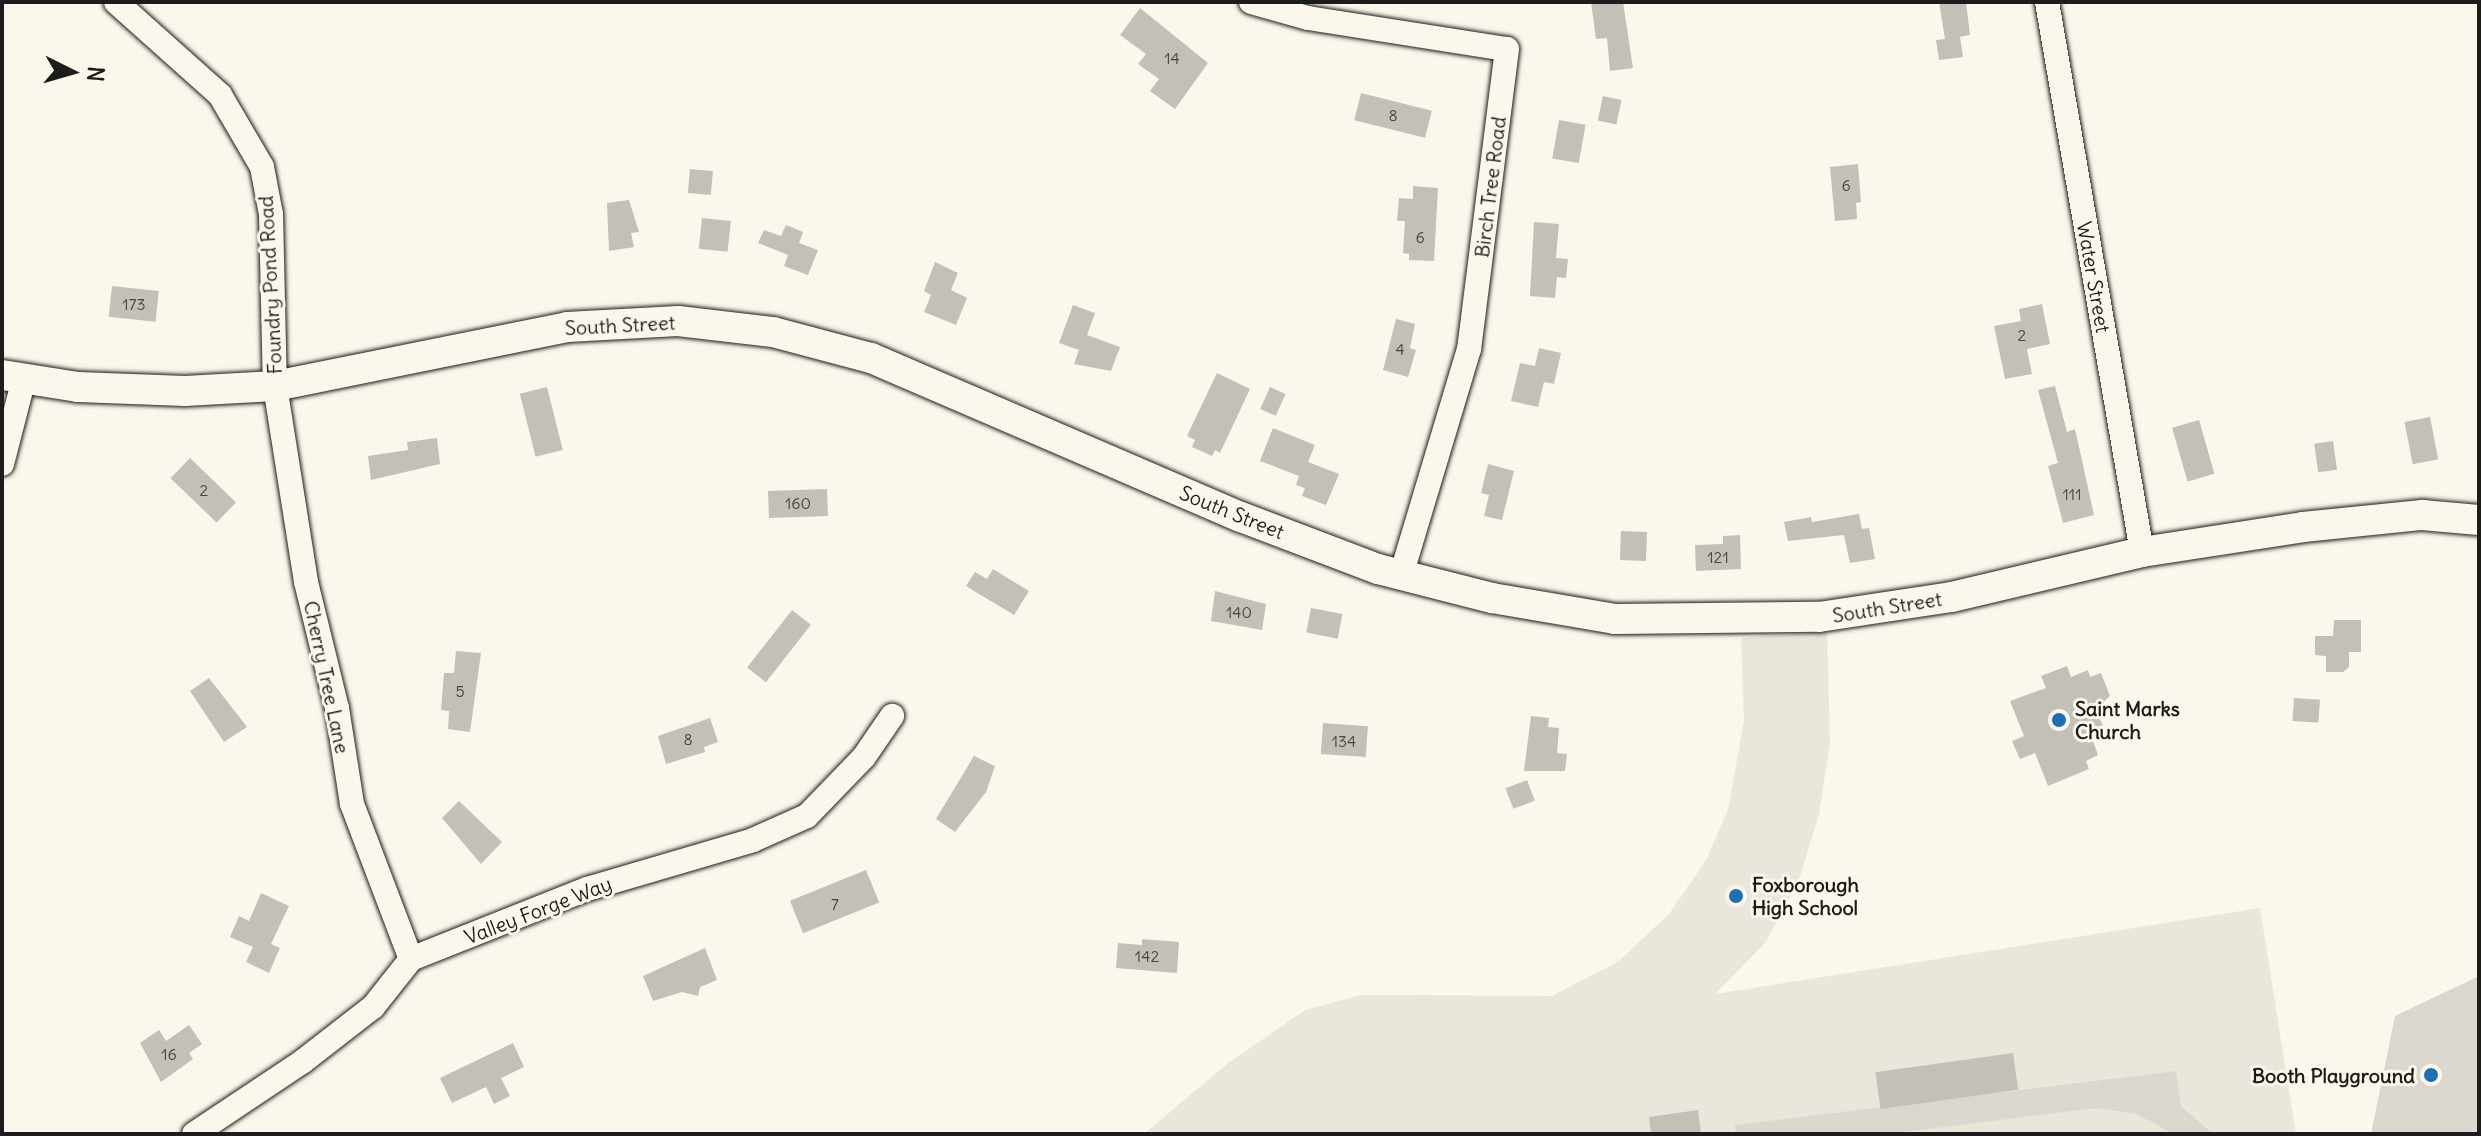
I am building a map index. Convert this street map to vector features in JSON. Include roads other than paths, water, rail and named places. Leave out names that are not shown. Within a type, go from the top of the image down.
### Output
[{"type":"main road","name":"South Street","points":[[13,379],[185,391],[275,386],[567,327],[678,321],[773,332],[871,358],[1241,517],[1401,575],[1492,598],[1615,619],[1755,621],[1819,617],[1952,597],[2142,552],[2422,515],[2479,520]]},
{"type":"street","name":"Foundry Pond Road","points":[[116,2],[220,95],[262,167],[271,214],[275,386]]},
{"type":"street","name":"Birch Tree Road","points":[[1251,2],[1308,18],[1507,49],[1469,349],[1401,575]]},
{"type":"street","name":"Water Street","points":[[2047,2],[2142,552]]},
{"type":"street","points":[[2,464],[13,379]]},
{"type":"street","name":"Cherry Tree Lane","points":[[275,386],[306,582],[337,708],[352,804],[411,959]]},
{"type":"street","name":"Valley Forge Way","points":[[194,1134],[302,1062],[373,1007],[411,959],[587,889],[753,840],[807,816],[864,757],[892,716]]},
{"type":"place","name":"Saint Marks Church","points":[[2059,720]]},
{"type":"place","name":"Foxborough High School","points":[[1736,896]]},
{"type":"place","name":"Booth Playground","points":[[2431,1075]]}]
